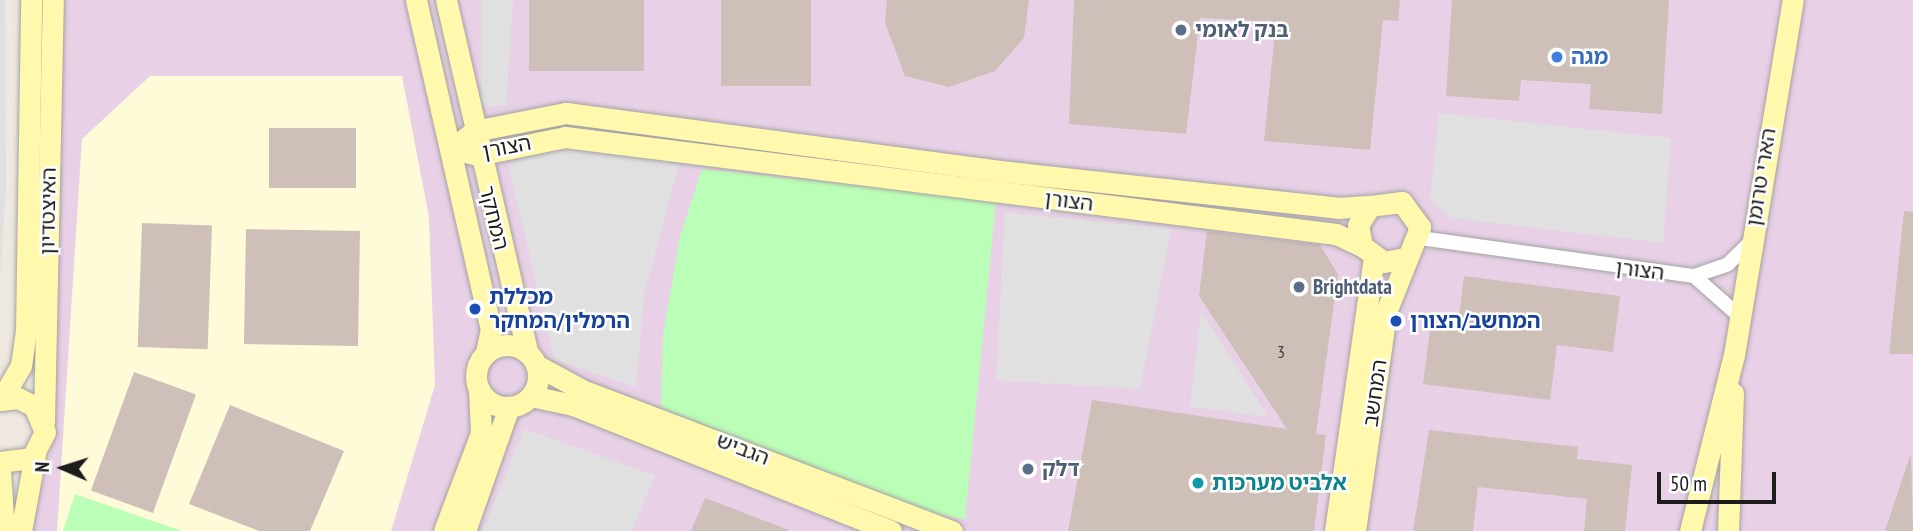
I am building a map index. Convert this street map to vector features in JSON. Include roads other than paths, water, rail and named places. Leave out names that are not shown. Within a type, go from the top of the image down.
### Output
[{"type":"street","name":"האיצטדיון","points":[[0,400],[22,366],[26,331],[31,0]]},
{"type":"street","name":"האיצטדיון","points":[[20,531],[35,455],[43,442],[53,0]]},
{"type":"street","points":[[416,0],[491,329],[486,353],[476,370],[481,433],[444,531]]},
{"type":"street","name":"המחקר","points":[[446,0],[478,155],[532,358]]},
{"type":"street","name":"הארי טרומן","points":[[1728,531],[1734,355],[1750,243],[1793,0]]},
{"type":"street","name":"הצורן","points":[[452,149],[474,131],[566,113],[1000,171],[1338,208],[1370,206]]},
{"type":"street","name":"הצורן","points":[[452,149],[478,155],[565,137],[1336,234],[1368,252]]},
{"type":"street","points":[[1000,171],[1000,193]]},
{"type":"street","points":[[1402,202],[1417,217],[1420,238],[1405,258],[1368,252],[1359,225],[1370,206],[1402,202]]},
{"type":"street","name":"הצורן","points":[[1420,238],[1694,276],[1728,264],[1750,243]]},
{"type":"street","name":"המחשב","points":[[1335,531],[1368,252]]},
{"type":"street","name":"המחשב","points":[[1355,531],[1386,312],[1405,258]]},
{"type":"street","name":"הצורן","points":[[1694,276],[1739,316]]},
{"type":"street","points":[[479,389],[492,404],[509,407],[531,396],[538,381],[532,358],[502,345],[486,353]]},
{"type":"street","name":"הארי טרומן","points":[[1690,531],[1734,355]]},
{"type":"street","name":"הגביש","points":[[532,358],[582,390],[645,410],[952,531]]},
{"type":"street","name":"הגביש","points":[[531,396],[573,405],[891,531]]},
{"type":"street","points":[[0,400],[27,401],[44,422]]},
{"type":"street","points":[[465,531],[509,407]]},
{"type":"street","points":[[642,432],[645,410]]},
{"type":"street","points":[[0,462],[23,463],[35,455]]},
{"type":"street","points":[[0,471],[4,531]]},
{"type":"place","name":"בנק לאומי","points":[[1181,30]]},
{"type":"place","name":"מגה","points":[[1557,57]]},
{"type":"place","name":"Brightdata","points":[[1299,287]]},
{"type":"place","name":"מכללת הרמלין/המחקר","points":[[475,309]]},
{"type":"place","name":"המחשב/הצורן","points":[[1396,321]]},
{"type":"place","name":"דלק","points":[[1028,469]]},
{"type":"place","name":"אלביט מערכות","points":[[1198,483]]}]
